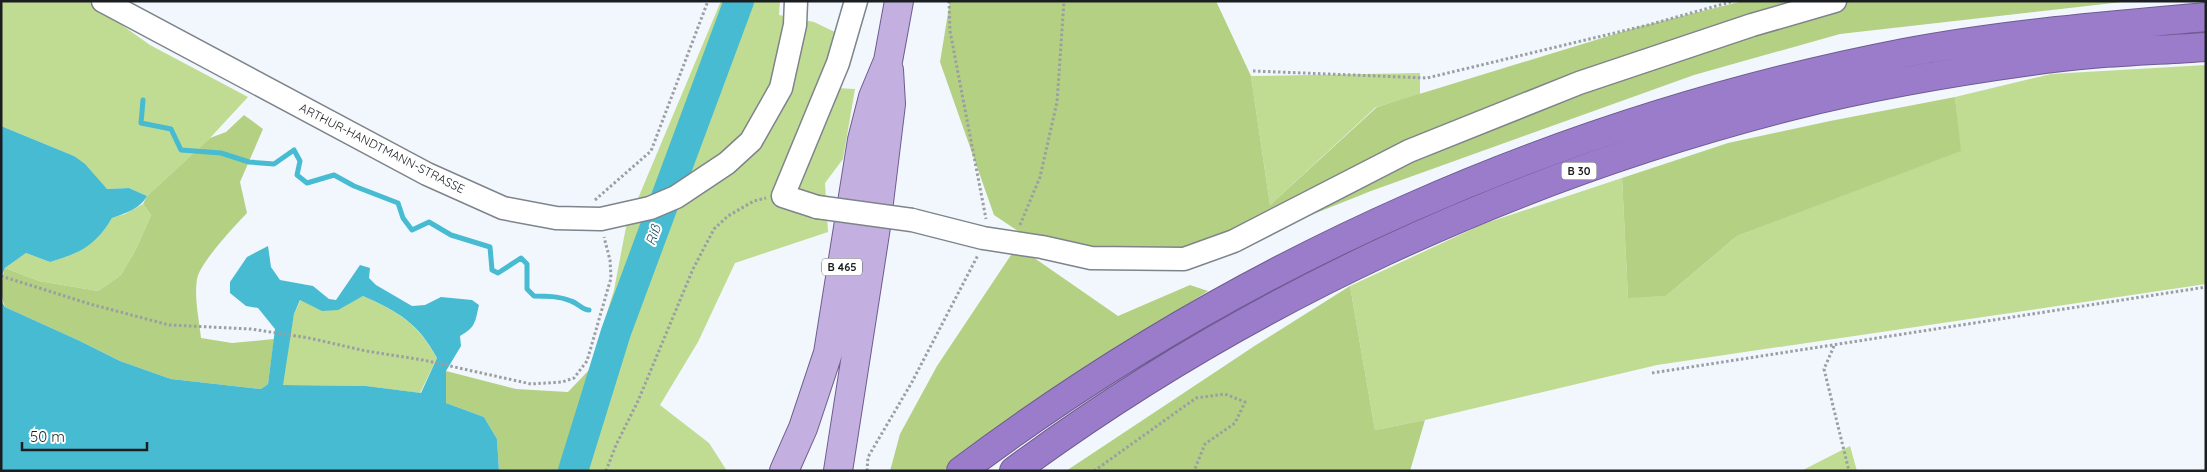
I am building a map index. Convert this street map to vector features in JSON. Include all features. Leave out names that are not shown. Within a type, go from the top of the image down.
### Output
[{"type":"highway","name":"B 30","points":[[961,471],[1047,409],[1108,369],[1168,331],[1232,295],[1343,238],[1400,212],[1449,190],[1541,155],[1652,116],[1726,95],[1820,71],[1906,53],[2031,33],[2206,17]]},
{"type":"highway","name":"B 30","points":[[1014,471],[1126,394],[1268,311],[1353,267],[1431,230],[1561,177],[1713,127],[1845,94],[2036,60],[2206,47]]},
{"type":"main road","name":"B 465","points":[[784,471],[803,428],[828,353],[862,140],[873,96],[888,61],[899,1]]},
{"type":"main road","name":"B 465","points":[[838,471],[876,227],[891,104],[888,61]]},
{"type":"street","name":"ARTHUR-HANDTMANN-STRASSE","points":[[103,1],[427,174],[503,208],[556,218],[594,219],[626,214],[676,197],[727,163],[751,141],[781,88],[795,25],[796,1]]},
{"type":"street","points":[[856,1],[838,63],[783,196],[817,206],[912,220],[983,238],[1014,242],[1091,258],[1184,258],[1234,241],[1409,151],[1579,82],[1835,1]]},
{"type":"path","points":[[2,277],[169,325],[251,329],[309,338],[366,352],[423,360],[531,384],[562,382],[574,378],[587,361],[611,278],[610,260],[594,219],[595,199],[651,151],[708,1]]},
{"type":"path","points":[[867,471],[868,457],[912,382],[977,258],[987,218],[950,31],[949,1]]},
{"type":"path","points":[[1014,242],[1040,177],[1057,102],[1064,1]]},
{"type":"path","points":[[1253,71],[1427,78],[1648,25],[1734,1]]},
{"type":"path","points":[[606,471],[616,445],[638,401],[693,269],[714,229],[728,216],[754,201],[774,196],[783,196]]},
{"type":"path","points":[[1652,373],[2206,287]]},
{"type":"path","points":[[1834,345],[1824,369],[1849,471]]},
{"type":"path","points":[[1094,471],[1196,398],[1225,394],[1244,402],[1235,423],[1205,444],[1194,471]]},
{"type":"green space","points":[[1,1],[88,1],[150,45],[248,97],[210,138],[147,196],[129,188],[107,189],[74,156],[1,126]]},
{"type":"green space","points":[[721,1],[780,1],[779,15],[814,22],[837,33],[817,87],[855,89],[843,159],[825,183],[828,232],[735,263],[698,342],[660,405],[709,443],[727,471],[584,471],[609,380],[589,370],[614,290],[626,227]]},
{"type":"green space","points":[[950,1],[1216,1],[1251,76],[1270,205],[1377,107],[1638,27],[1743,1],[2131,1],[1840,34],[1694,75],[1371,191],[1271,231],[1162,255],[1030,239],[994,215],[940,62]]},
{"type":"green space","points":[[2206,65],[2206,284],[1657,365],[1375,430],[1350,286],[1483,224],[1622,178],[1628,297],[1666,296],[1737,236],[1960,151],[1955,97],[2051,74]]},
{"type":"green space","points":[[1420,73],[1420,95],[1376,107],[1270,205],[1251,76]]},
{"type":"green space","points":[[1955,97],[1961,151],[1737,236],[1666,296],[1628,298],[1622,178],[1728,143]]},
{"type":"green space","points":[[244,115],[263,129],[240,182],[247,213],[219,244],[205,263],[197,279],[196,301],[201,338],[232,343],[274,339],[268,384],[261,389],[171,379],[120,361],[5,307],[2,298],[2,288],[5,268],[39,281],[98,291],[121,275],[136,249],[151,215],[143,204],[147,196],[210,138],[226,132]]},
{"type":"green space","points":[[143,204],[151,215],[136,249],[121,275],[98,291],[39,281],[5,268],[26,253],[50,262],[79,251],[100,235],[112,218],[125,214]]},
{"type":"green space","points":[[1017,246],[1118,316],[1190,285],[1208,291],[1028,409],[943,471],[890,471],[900,434],[937,366]]},
{"type":"green space","points":[[1350,286],[1375,430],[1425,420],[1410,471],[1066,471],[1256,345]]},
{"type":"green space","points":[[363,296],[406,320],[422,336],[437,358],[420,393],[366,386],[282,385],[294,314],[301,299],[320,308],[332,310]]},
{"type":"green space","points":[[589,370],[609,380],[584,471],[499,471],[497,439],[484,417],[446,403],[446,371],[516,389],[568,392]]},
{"type":"green space","points":[[1850,446],[1857,471],[1801,471]]},
{"type":"water","points":[[1,126],[74,156],[85,164],[107,189],[129,188],[147,196],[137,207],[112,218],[100,235],[87,247],[50,262],[26,253],[5,268],[1,278]]},
{"type":"water","points":[[268,246],[271,267],[280,280],[313,286],[329,299],[336,300],[360,265],[370,268],[369,278],[376,285],[412,306],[425,305],[441,297],[472,300],[479,305],[474,324],[460,336],[461,346],[446,371],[446,403],[484,417],[497,439],[499,471],[1,471],[1,301],[5,307],[120,361],[171,379],[261,389],[268,384],[275,329],[258,308],[246,306],[230,293],[230,282],[247,257]],"holes":[[[363,296],[397,313],[415,327],[430,346],[437,358],[421,393],[366,386],[283,385],[294,314],[300,300],[322,311],[338,310]]]},
{"type":"waterway","name":"Riß","points":[[573,471],[616,332],[739,1]]},
{"type":"waterway","points":[[143,100],[141,123],[171,129],[181,150],[221,153],[249,162],[274,164],[294,150],[300,161],[297,175],[307,183],[334,175],[354,186],[398,203],[403,218],[412,230],[429,222],[451,235],[490,247],[492,270],[498,273],[521,258],[527,264],[527,289],[534,296],[562,298],[589,310]]}]
